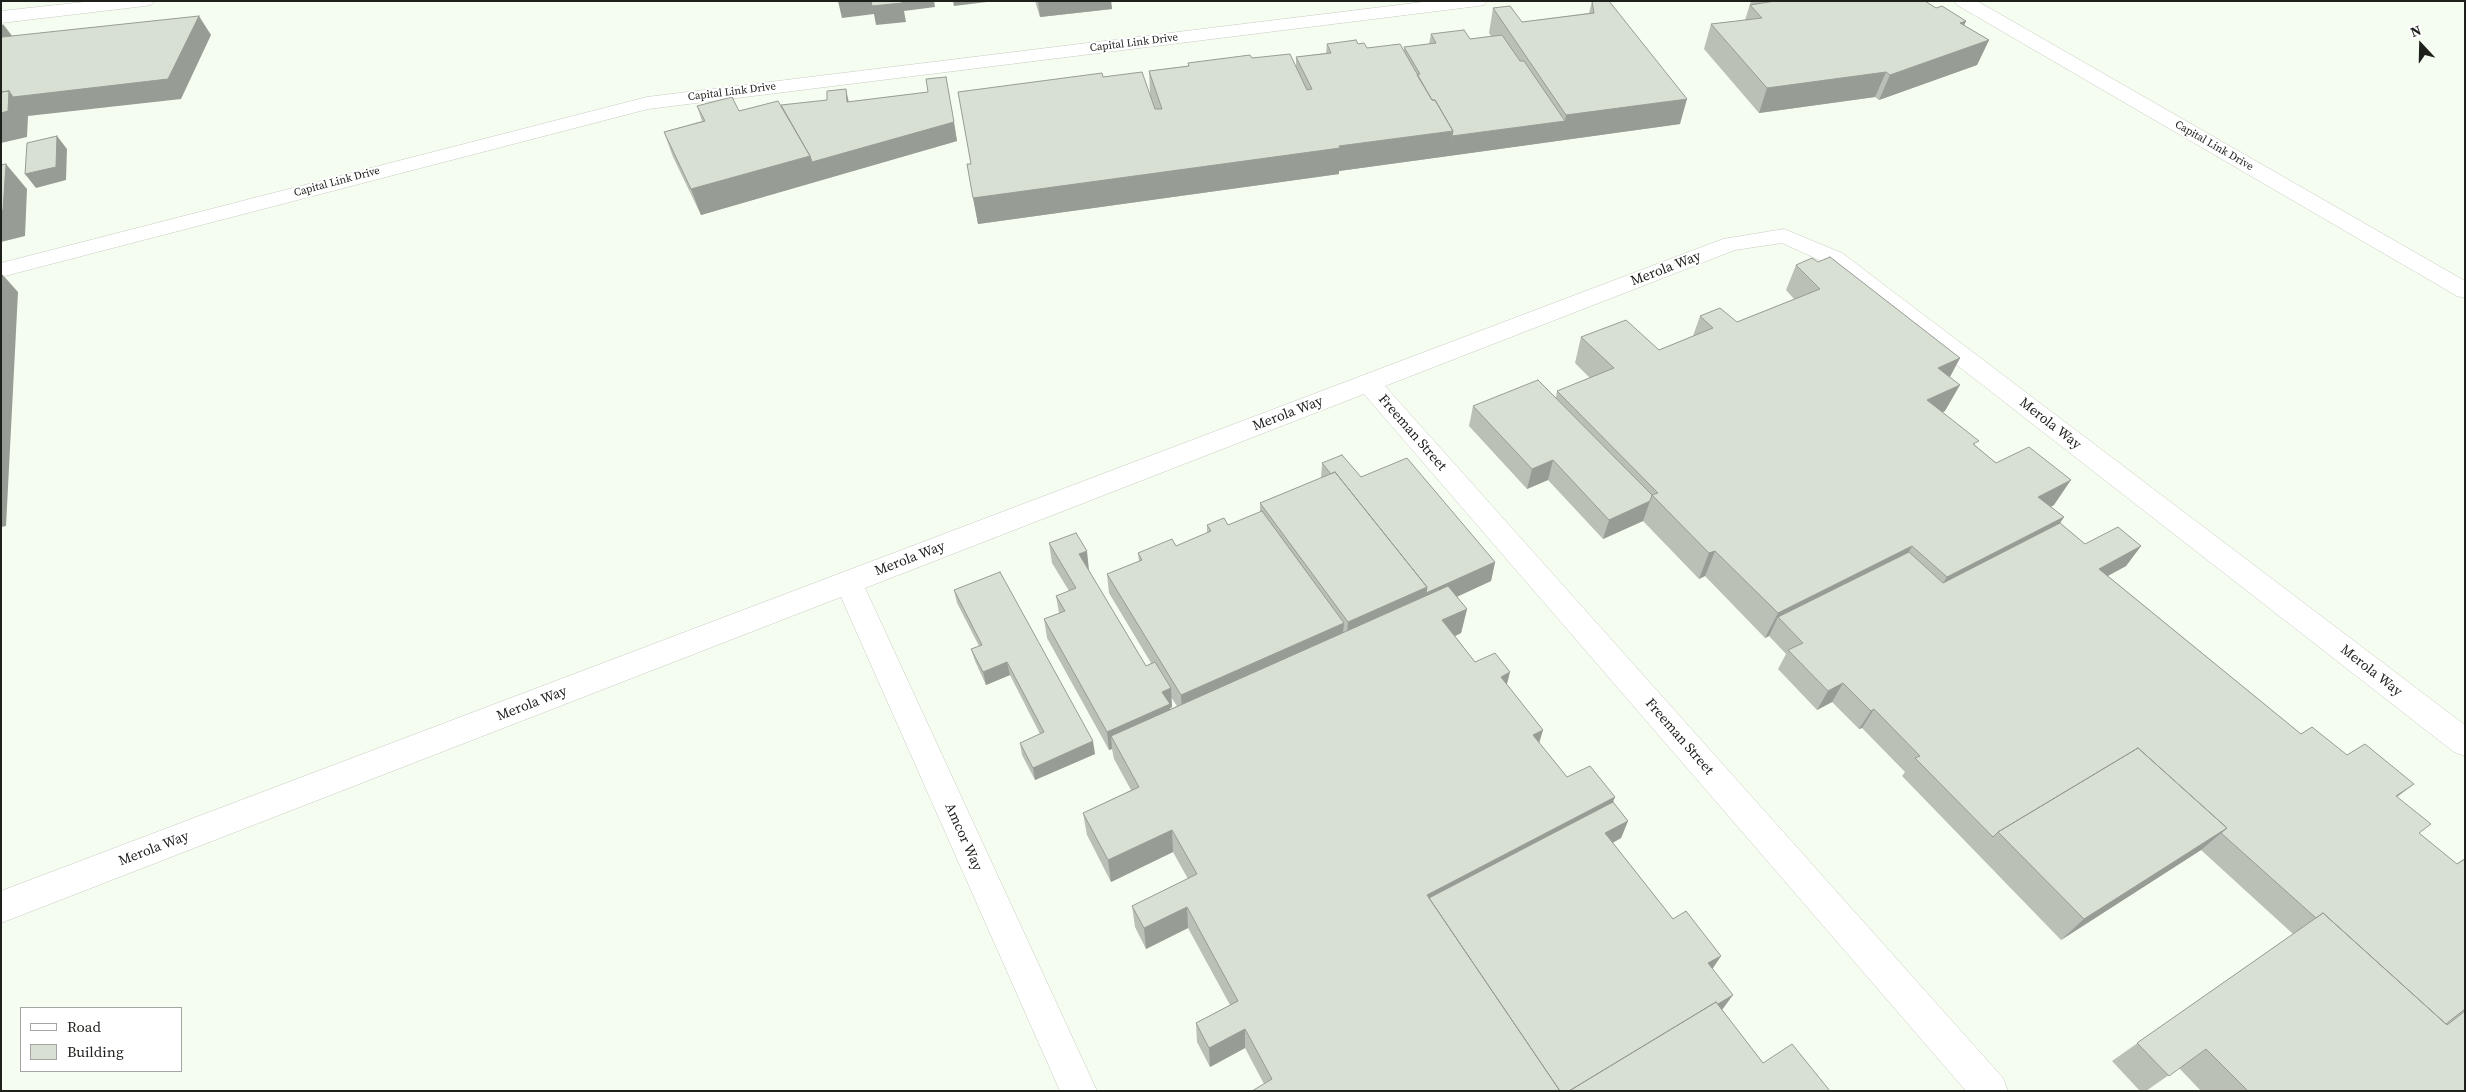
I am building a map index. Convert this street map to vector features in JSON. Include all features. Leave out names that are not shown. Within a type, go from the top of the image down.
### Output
[{"type":"street","points":[[1,16],[145,1]]},
{"type":"street","name":"Capital Link Drive","points":[[1,270],[646,103],[1478,1]]},
{"type":"street","name":"Capital Link Drive","points":[[1963,1],[2465,291]]},
{"type":"street","name":"Merola Way","points":[[1,907],[1731,244],[1784,236],[1834,258],[2465,743]]},
{"type":"street","name":"Freeman Street","points":[[1369,384],[1990,1091]]},
{"type":"street","name":"Amcor Way","points":[[848,582],[1078,1091]]},
{"type":"building","points":[[871,1],[902,1],[902,3],[872,6]]},
{"type":"building","points":[[1592,1],[1609,1],[1687,99],[1566,115],[1493,8],[1510,6],[1522,22],[1594,13]]},
{"type":"building","points":[[1775,1],[1925,1],[1936,8],[1942,6],[1966,21],[1960,23],[1989,40],[1890,75],[1886,72],[1767,88],[1711,24],[1762,18],[1750,5]]},
{"type":"building","points":[[199,16],[168,79],[13,97],[9,91],[1,92],[2,37]]},
{"type":"building","points":[[1464,30],[1470,39],[1502,35],[1520,61],[1524,61],[1565,121],[1452,136],[1453,131],[1435,100],[1432,100],[1417,75],[1420,74],[1404,47],[1436,43],[1431,34]]},
{"type":"building","points":[[1356,40],[1358,44],[1364,43],[1367,48],[1400,44],[1432,100],[1435,100],[1453,131],[973,198],[967,164],[971,164],[958,92],[1102,73],[1103,77],[1142,72],[1155,109],[1162,109],[1149,71],[1189,66],[1188,63],[1250,55],[1252,58],[1290,54],[1307,90],[1312,89],[1296,57],[1331,53],[1327,44]]},
{"type":"building","points":[[946,77],[954,122],[812,162],[781,105],[827,100],[827,91],[846,89],[847,102],[928,92],[926,79]]},
{"type":"building","points":[[9,91],[8,111],[1,113],[1,92]]},
{"type":"building","points":[[732,97],[739,111],[778,101],[810,156],[691,189],[664,132],[705,121],[697,106]]},
{"type":"building","points":[[57,136],[56,167],[25,174],[27,143]]},
{"type":"building","points":[[6,164],[3,210],[1,211],[1,165]]},
{"type":"building","points":[[1830,257],[1960,358],[1938,368],[1960,385],[1927,400],[1979,441],[1973,444],[1996,463],[2029,447],[2071,480],[2038,497],[2064,517],[1947,577],[1912,546],[1778,613],[1715,551],[1709,553],[1652,495],[1658,493],[1557,391],[1614,368],[1581,337],[1626,320],[1659,350],[1713,328],[1700,316],[1720,308],[1737,322],[1820,289],[1796,265],[1812,258],[1818,262]]},
{"type":"building","points":[[1538,380],[1652,495],[1650,501],[1609,520],[1553,460],[1532,469],[1473,406]]},
{"type":"building","points":[[1342,455],[1361,477],[1407,458],[1495,562],[1426,593],[1427,587],[1335,472],[1331,474],[1322,463]]},
{"type":"building","points":[[1335,472],[1427,587],[1348,622],[1260,503]]},
{"type":"building","points":[[1262,511],[1344,623],[1181,695],[1107,574],[1142,560],[1138,553],[1172,539],[1176,546],[1211,531],[1207,525],[1224,518],[1228,525]]},
{"type":"building","points":[[2060,523],[2085,544],[2118,527],[2141,546],[2099,569],[2301,734],[2312,727],[2347,755],[2365,744],[2414,784],[2396,796],[2431,824],[2419,833],[2457,864],[2465,859],[2465,1009],[2446,1024],[2323,913],[2316,918],[2221,833],[2227,828],[2138,748],[1998,832],[1993,837],[1915,758],[1920,756],[1874,709],[1871,711],[1843,683],[1828,691],[1788,650],[1803,643],[1778,617],[1909,552],[1943,583]]},
{"type":"building","points":[[1076,533],[1087,551],[1079,554],[1146,666],[1155,662],[1171,688],[1162,692],[1170,704],[1107,732],[1044,619],[1065,611],[1056,596],[1076,588],[1049,543]]},
{"type":"building","points":[[1000,572],[1093,741],[1033,768],[1020,743],[1044,732],[1007,662],[983,672],[971,649],[982,645],[954,590]]},
{"type":"building","points":[[1448,586],[1467,609],[1442,620],[1475,662],[1495,653],[1510,672],[1501,677],[1543,730],[1533,735],[1567,777],[1590,766],[1615,797],[1427,895],[1560,1091],[1252,1091],[1272,1079],[1245,1029],[1209,1048],[1196,1023],[1238,1001],[1187,907],[1144,928],[1132,906],[1197,874],[1172,830],[1108,860],[1083,813],[1139,787],[1111,736]]},
{"type":"building","points":[[2138,748],[2227,828],[2084,919],[1998,832]]},
{"type":"building","points":[[1613,802],[1628,821],[1605,833],[1673,919],[1686,911],[1721,956],[1708,963],[1733,995],[1718,1004],[1716,1002],[1569,1091],[1560,1091],[1429,898]]},
{"type":"building","points":[[2323,913],[2447,1025],[2465,1011],[2465,1091],[2248,1091],[2206,1049],[2169,1076],[2137,1043]]},
{"type":"building","points":[[1716,1002],[1763,1063],[1792,1044],[1830,1091],[1569,1091]]}]
